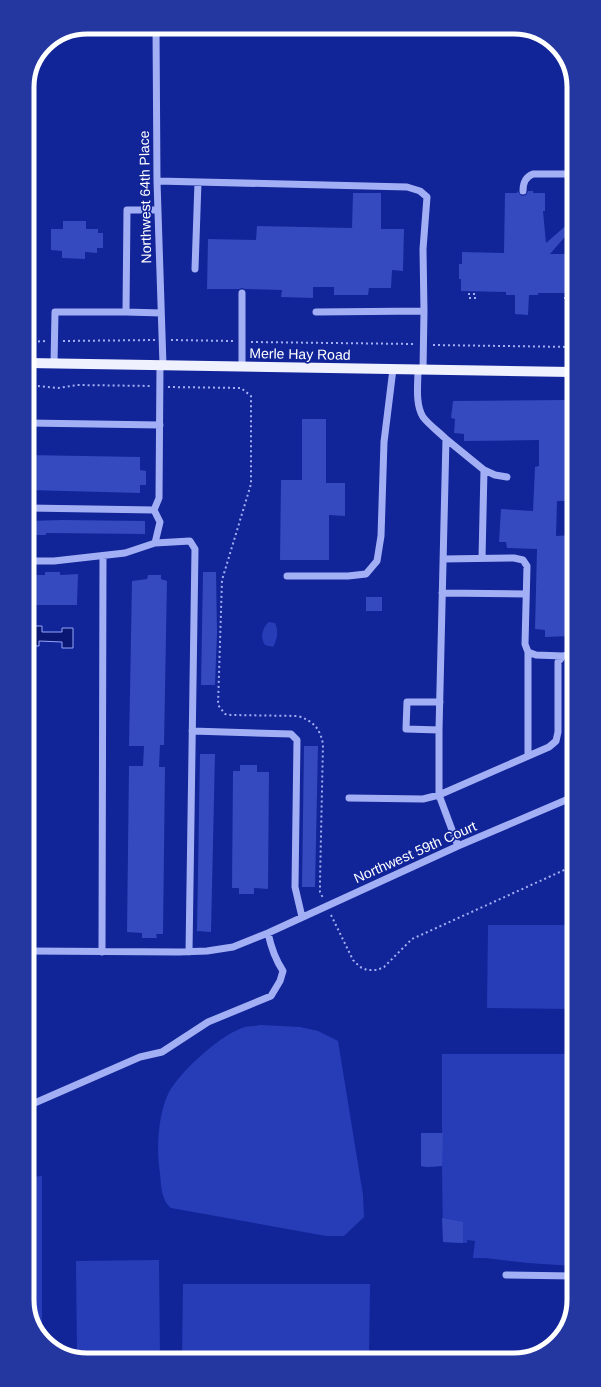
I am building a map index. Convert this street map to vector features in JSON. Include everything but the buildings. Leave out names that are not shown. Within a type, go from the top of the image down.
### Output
[{"type":"main road","name":"Merle Hay Road","points":[[34,363],[567,372]]},
{"type":"street","name":"Northwest 64th Place","points":[[154,510],[159,498],[162,340],[157,181],[156,34]]},
{"type":"street","points":[[523,191],[524,182],[533,174],[567,174]]},
{"type":"street","points":[[157,181],[407,187],[420,191],[427,197],[423,250],[424,345],[418,400],[420,410],[424,417],[446,439],[484,470],[495,475],[507,477]]},
{"type":"street","points":[[195,269],[198,182]]},
{"type":"street","points":[[126,312],[127,210],[158,210]]},
{"type":"street","points":[[242,293],[242,367]]},
{"type":"street","points":[[316,312],[424,311]]},
{"type":"street","points":[[54,364],[55,312],[161,313]]},
{"type":"street","points":[[287,576],[348,576],[366,574],[377,560],[381,536],[384,442],[394,369]]},
{"type":"street","points":[[34,423],[160,424]]},
{"type":"street","points":[[446,439],[439,730],[439,795],[458,846]]},
{"type":"street","points":[[482,558],[484,470]]},
{"type":"street","points":[[34,508],[154,510],[160,522],[155,543]]},
{"type":"street","points":[[34,561],[54,561],[126,553],[155,543],[190,541],[195,548],[188,952]]},
{"type":"street","points":[[102,556],[102,952]]},
{"type":"street","points":[[443,558],[514,558],[523,560],[527,566],[525,644],[528,652],[528,756]]},
{"type":"street","points":[[442,593],[526,594]]},
{"type":"street","points":[[528,652],[536,655],[567,655]]},
{"type":"street","points":[[349,798],[423,799],[439,795],[549,747],[556,741],[558,732],[558,662],[562,656]]},
{"type":"street","points":[[439,730],[406,730],[407,702],[440,702]]},
{"type":"street","points":[[192,731],[291,734],[297,740],[295,887],[302,917]]},
{"type":"street","name":"Northwest 59th Court","points":[[34,951],[207,952],[233,947],[268,933],[458,846],[567,800]]},
{"type":"street","points":[[34,1103],[140,1057],[162,1052],[208,1022],[271,996],[284,972],[277,963],[268,933]]},
{"type":"street","points":[[506,1276],[567,1276]]},
{"type":"path","points":[[34,342],[162,340],[567,347]]},
{"type":"path","points":[[34,386],[58,388],[77,385],[240,388],[251,396],[251,484],[222,580],[218,705],[225,714],[231,715],[298,716],[314,724],[318,729],[323,744],[320,892],[327,906]]},
{"type":"path","points":[[335,924],[354,960],[360,967],[367,970],[377,970],[384,967],[412,939],[567,869]]},
{"type":"shaded area","points":[[269,622],[275,623],[277,629],[273,647],[265,645],[262,636],[263,630]]},
{"type":"shaded area","points":[[34,626],[42,626],[42,632],[62,632],[62,628],[73,628],[73,648],[62,648],[62,642],[39,641],[39,646],[34,646]]},
{"type":"shaded area","points":[[488,925],[567,925],[567,1009],[487,1008]]},
{"type":"shaded area","points":[[261,1025],[300,1027],[318,1031],[338,1041],[363,1195],[364,1217],[344,1236],[326,1236],[171,1208],[163,1196],[158,1143],[162,1111],[169,1092],[192,1064],[214,1045],[225,1037],[245,1027]]},
{"type":"shaded area","points":[[442,1054],[567,1054],[567,1266],[473,1258],[475,1241],[467,1240],[467,1243],[443,1242],[442,1166],[421,1166],[421,1133],[442,1133]]},
{"type":"shaded area","points":[[42,1176],[42,1328],[34,1307],[34,1177]]},
{"type":"shaded area","points":[[159,1260],[160,1353],[77,1352],[76,1261]]},
{"type":"shaded area","points":[[183,1284],[370,1284],[369,1353],[182,1353]]}]
